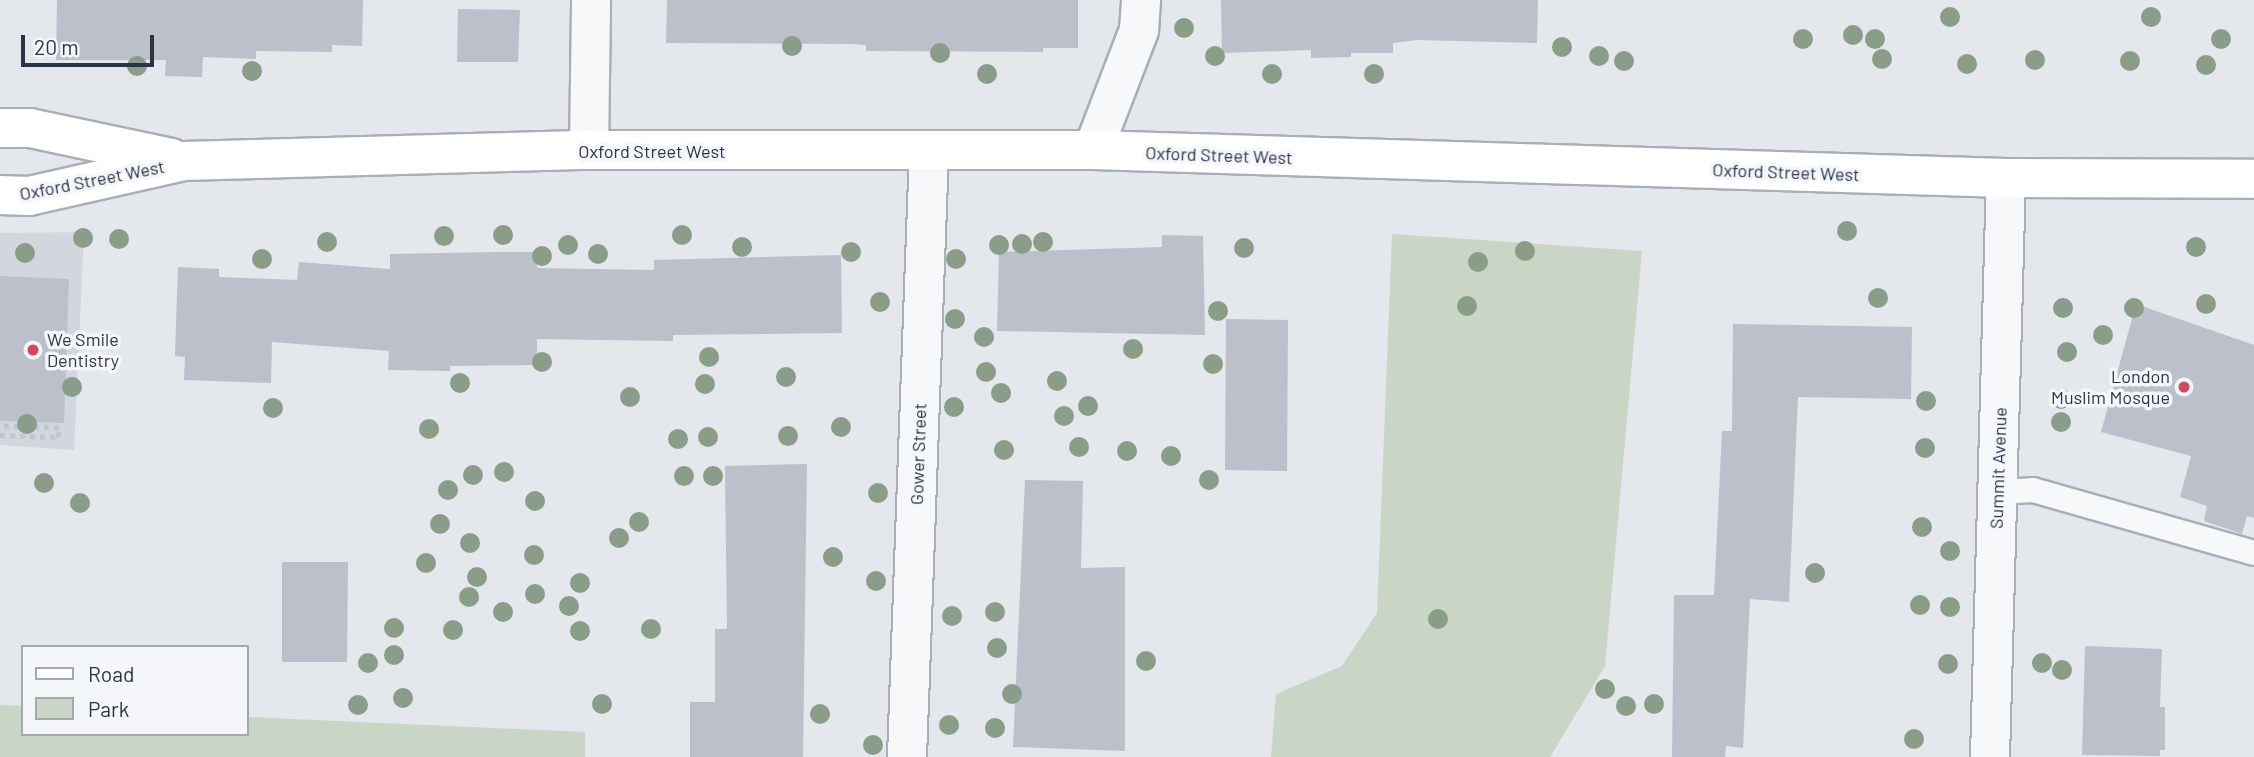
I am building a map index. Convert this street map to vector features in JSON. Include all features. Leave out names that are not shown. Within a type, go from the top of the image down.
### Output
[{"type":"main road","name":"Oxford Street West","points":[[0,128],[30,128],[184,161]]},
{"type":"main road","name":"Oxford Street West","points":[[0,195],[29,196],[184,161],[589,150],[1093,150],[2006,178],[2254,179]]},
{"type":"street","points":[[589,150],[591,0]]},
{"type":"street","points":[[1093,150],[1139,30],[1141,0]]},
{"type":"street","name":"Gower Street","points":[[907,757],[929,151]]},
{"type":"street","name":"Summit Avenue","points":[[1990,757],[2006,178]]},
{"type":"lane","points":[[1997,492],[2033,490],[2254,553]]},
{"type":"path","points":[[0,435],[58,438],[59,428],[2,424]]},
{"type":"shaded area","points":[[84,232],[74,450],[0,445],[0,233]]},
{"type":"green space","points":[[1392,234],[1642,251],[1605,666],[1550,757],[1271,757],[1276,694],[1342,666],[1377,613]]},
{"type":"green space","points":[[0,705],[21,706],[21,736],[248,736],[248,717],[585,732],[585,757],[0,757]]},
{"type":"building","points":[[57,0],[363,0],[362,46],[332,45],[332,52],[256,51],[256,59],[203,57],[202,77],[165,76],[166,60],[56,60]]},
{"type":"building","points":[[667,0],[1078,0],[1078,48],[1043,48],[1043,52],[866,51],[866,45],[853,44],[666,43]]},
{"type":"building","points":[[1221,0],[1538,0],[1537,43],[1417,40],[1393,43],[1393,53],[1351,53],[1351,57],[1311,58],[1311,50],[1222,53]]},
{"type":"building","points":[[458,9],[520,10],[518,62],[457,62]]},
{"type":"building","points":[[1162,235],[1203,236],[1205,335],[997,331],[999,252],[1162,247]]},
{"type":"building","points":[[537,252],[537,268],[654,270],[654,260],[841,255],[842,333],[673,335],[673,341],[537,339],[537,365],[450,366],[450,371],[388,370],[389,351],[272,342],[271,383],[184,380],[185,357],[175,356],[178,267],[219,269],[219,277],[297,280],[299,262],[390,269],[390,254]]},
{"type":"building","name":"We Smile Dentistry","points":[[0,276],[69,279],[64,423],[0,421]]},
{"type":"building","name":"London Muslim Mosque","points":[[2136,304],[2254,345],[2254,518],[2247,516],[2242,534],[2204,521],[2207,506],[2180,497],[2191,456],[2101,432]]},
{"type":"building","points":[[1226,319],[1288,320],[1287,471],[1225,470]]},
{"type":"building","points":[[1733,324],[1912,327],[1911,399],[1798,397],[1789,602],[1750,599],[1743,748],[1726,746],[1725,757],[1672,757],[1674,595],[1714,595],[1722,431],[1732,431]]},
{"type":"building","points":[[807,464],[803,757],[690,757],[690,702],[715,702],[715,629],[727,629],[725,466]]},
{"type":"building","points":[[1025,480],[1083,481],[1081,568],[1125,567],[1125,751],[1013,747]]},
{"type":"building","points":[[282,562],[348,562],[347,662],[282,662]]},
{"type":"building","points":[[2085,646],[2162,649],[2160,707],[2165,707],[2165,750],[2160,750],[2160,756],[2082,755]]},
{"type":"place","name":"We Smile Dentistry","points":[[33,350]]},
{"type":"place","name":"London Muslim Mosque","points":[[2184,387]]}]
